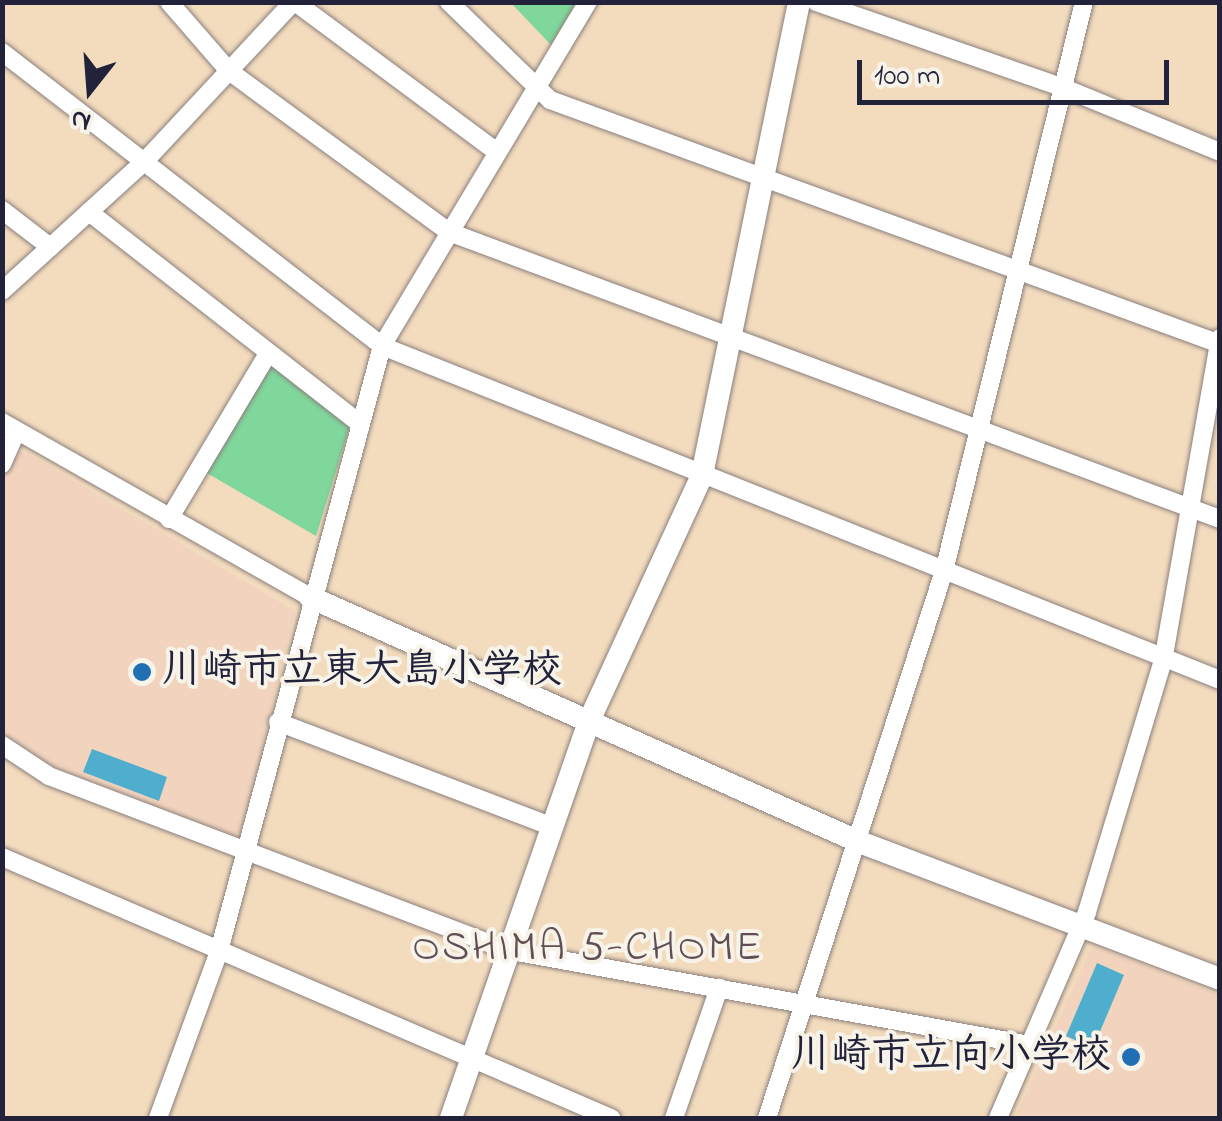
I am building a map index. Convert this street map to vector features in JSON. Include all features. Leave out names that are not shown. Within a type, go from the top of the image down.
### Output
[{"type":"street","points":[[168,2],[229,71],[449,232],[1220,519]]},
{"type":"street","points":[[2,290],[144,162],[294,2],[497,152]]},
{"type":"street","points":[[449,2],[536,90],[1219,342],[1187,507],[1164,660],[1082,926],[998,1118]]},
{"type":"street","points":[[158,1118],[218,951],[310,597],[382,346],[588,2]]},
{"type":"street","points":[[451,1118],[506,950],[589,721],[702,475],[799,2]]},
{"type":"street","points":[[816,2],[1064,88],[1220,152]]},
{"type":"street","points":[[768,1118],[944,570],[1084,2]]},
{"type":"street","points":[[2,52],[382,346],[1220,680]]},
{"type":"street","points":[[2,210],[50,247]]},
{"type":"street","points":[[89,212],[359,423]]},
{"type":"street","points":[[169,519],[267,354]]},
{"type":"street","points":[[2,464],[10,427],[310,597],[857,841],[1220,979]]},
{"type":"street","points":[[278,722],[550,826]]},
{"type":"street","points":[[2,746],[49,776],[506,950],[1030,1045]]},
{"type":"street","points":[[2,857],[612,1118]]},
{"type":"street","points":[[674,1118],[719,988]]},
{"type":"shaded area","name":"川崎市立東大島小学校","points":[[25,452],[295,611],[242,830],[235,835],[46,764],[3,732],[2,484],[15,454]]},
{"type":"shaded area","name":"川崎市立向小学校","points":[[1097,947],[1219,995],[1219,1118],[1015,1118],[1090,950]]},
{"type":"green space","points":[[511,3],[576,3],[551,45]]},
{"type":"green space","points":[[278,366],[350,426],[316,536],[205,472],[268,368]]},
{"type":"water","points":[[92,749],[167,777],[159,801],[83,772]]},
{"type":"water","points":[[1097,963],[1124,975],[1093,1048],[1066,1036]]},
{"type":"place","name":"川崎市立東大島小学校","points":[[142,672]]},
{"type":"place","name":"川崎市立向小学校","points":[[1131,1057]]},
{"type":"district","name":"OSHIMA 5-CHOME","points":[[588,949]]}]
